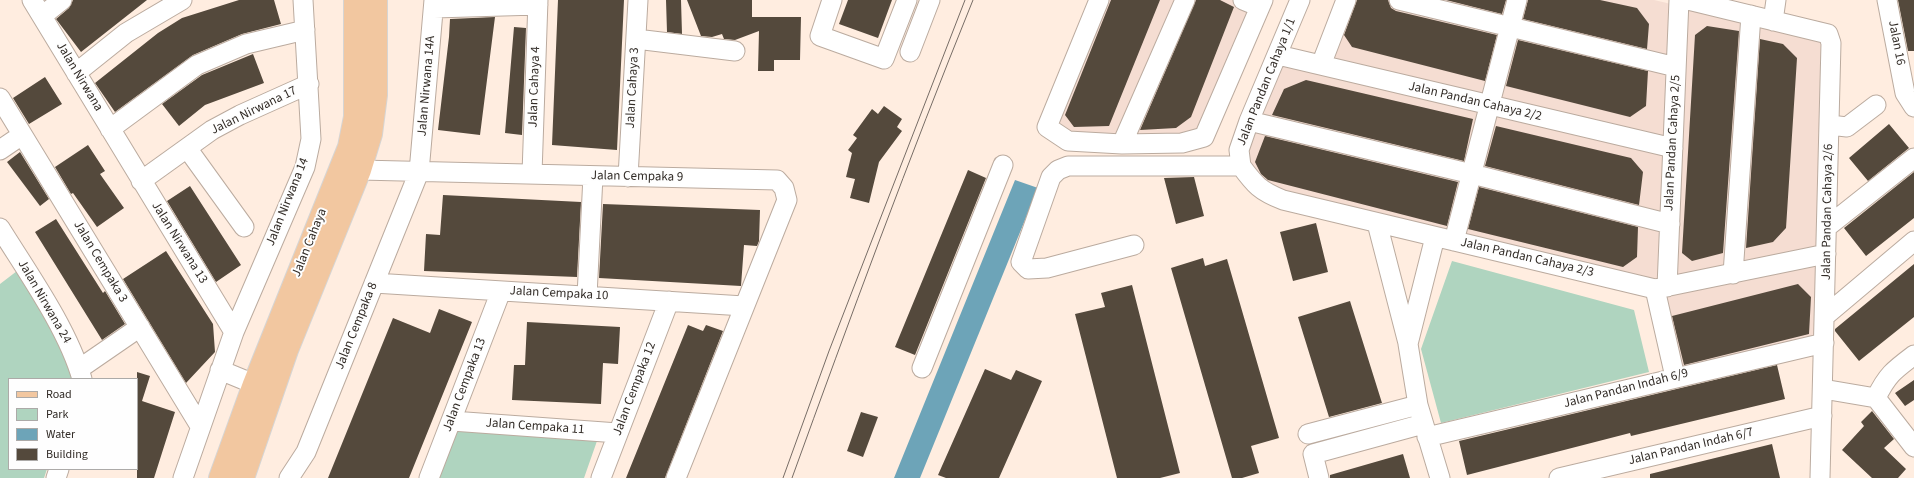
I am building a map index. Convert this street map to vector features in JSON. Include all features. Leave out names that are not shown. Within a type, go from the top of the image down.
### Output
[{"type":"main road","name":"Jalan Cahaya","points":[[220,478],[254,384],[349,146],[355,102],[355,0]]},
{"type":"main road","name":"Jalan Cahaya","points":[[243,478],[287,350],[360,170],[371,134],[376,95],[376,0]]},
{"type":"street","name":"Jalan Nirwana","points":[[32,0],[125,154]]},
{"type":"street","points":[[42,16],[62,0]]},
{"type":"street","points":[[76,73],[126,33],[182,0]]},
{"type":"street","name":"Jalan Nirwana 14","points":[[220,370],[234,332],[305,167],[311,139],[303,0]]},
{"type":"street","name":"Jalan Cahaya 3","points":[[628,177],[638,0]]},
{"type":"street","points":[[832,0],[820,36],[884,59],[907,0]]},
{"type":"street","points":[[910,52],[930,0]]},
{"type":"street","points":[[1099,0],[1047,128],[1068,141],[1122,144],[1182,143],[1204,137],[1256,2]]},
{"type":"street","points":[[1122,144],[1185,0]]},
{"type":"street","name":"Jalan Pandan Cahaya 1/1","points":[[1241,166],[1239,150],[1249,121],[1300,0]]},
{"type":"street","points":[[1321,65],[1346,0]]},
{"type":"street","points":[[1399,0],[1676,67]]},
{"type":"street","points":[[1454,241],[1517,0]]},
{"type":"street","name":"Jalan Pandan Cahaya 2/5","points":[[1675,377],[1661,288],[1670,224],[1679,0]]},
{"type":"street","points":[[1688,0],[1773,21],[1776,0]]},
{"type":"street","name":"Jalan 16","points":[[1887,0],[1905,93],[1914,107]]},
{"type":"street","points":[[434,4],[538,3]]},
{"type":"street","name":"Jalan Cahaya 4","points":[[532,174],[538,3]]},
{"type":"street","name":"Jalan Nirwana 14A","points":[[419,172],[434,4]]},
{"type":"street","points":[[1733,274],[1751,16]]},
{"type":"street","name":"Jalan Pandan Cahaya 2/6","points":[[1773,21],[1828,34],[1831,43],[1820,478]]},
{"type":"street","points":[[110,129],[197,65],[246,44],[305,30]]},
{"type":"street","points":[[636,39],[735,51]]},
{"type":"street","name":"Jalan Pandan Cahaya 2/2","points":[[1278,55],[1673,148]]},
{"type":"street","name":"Jalan Nirwana 17","points":[[141,181],[212,130],[240,115],[309,84]]},
{"type":"street","name":"Jalan Cempaka 3","points":[[0,98],[200,426]]},
{"type":"street","points":[[1830,125],[1847,127],[1876,105]]},
{"type":"street","points":[[1249,121],[1472,174],[1670,224]]},
{"type":"street","points":[[0,150],[22,135]]},
{"type":"street","points":[[187,148],[244,227]]},
{"type":"street","name":"Jalan Nirwana 13","points":[[125,154],[234,332]]},
{"type":"street","points":[[1827,227],[1914,158]]},
{"type":"street","points":[[922,368],[1003,165]]},
{"type":"street","points":[[1134,245],[1047,268],[1028,269],[1021,262],[1051,177],[1058,170],[1068,166],[1241,166]]},
{"type":"street","name":"Jalan Pandan Cahaya 2/3","points":[[1241,166],[1253,182],[1265,193],[1283,200],[1435,237],[1661,288],[1826,254]]},
{"type":"street","name":"Jalan Cempaka 9","points":[[360,170],[777,180],[784,188],[787,200],[744,306]]},
{"type":"street","name":"Jalan Cempaka 8","points":[[290,478],[306,452],[419,172]]},
{"type":"street","points":[[587,296],[593,176]]},
{"type":"street","points":[[1377,223],[1408,344],[1418,405],[1440,478]]},
{"type":"street","name":"Jalan Nirwana 24","points":[[0,228],[55,317],[81,374]]},
{"type":"street","points":[[1408,344],[1435,237]]},
{"type":"street","points":[[1825,316],[1914,241]]},
{"type":"street","name":"Jalan Cempaka 10","points":[[374,284],[744,306]]},
{"type":"street","name":"Jalan Cempaka 13","points":[[429,478],[501,291]]},
{"type":"street","name":"Jalan Cempaka 12","points":[[605,477],[618,433],[669,301]]},
{"type":"street","points":[[676,478],[744,306]]},
{"type":"street","points":[[81,374],[140,327]]},
{"type":"street","name":"Jalan Pandan Indah 6/9","points":[[1426,430],[1675,377],[1824,343]]},
{"type":"street","points":[[1876,398],[1884,381],[1890,374],[1914,355]]},
{"type":"street","points":[[183,478],[220,370],[254,384]]},
{"type":"street","points":[[1823,389],[1876,398],[1914,447]]},
{"type":"street","points":[[1308,434],[1418,405]]},
{"type":"street","name":"Jalan Pandan Indah 6/7","points":[[1559,478],[1822,416]]},
{"type":"street","name":"Jalan Cempaka 11","points":[[452,421],[618,433]]},
{"type":"street","points":[[1319,478],[1313,454],[1426,430]]},
{"type":"shaded area","points":[[1106,0],[1256,0],[1200,132],[1181,138],[1070,135],[1055,125]]},
{"type":"shaded area","points":[[1353,0],[1654,0],[1821,39],[1814,339],[1677,371],[1657,284],[1268,188],[1257,179],[1245,151],[1280,63],[1326,72]]},
{"type":"green space","points":[[1452,261],[1634,310],[1649,372],[1441,423],[1421,349]]},
{"type":"green space","points":[[17,271],[66,356],[73,378],[8,378],[8,470],[47,470],[44,478],[0,478],[0,284]]},
{"type":"green space","points":[[458,430],[597,441],[584,478],[438,478]]},
{"type":"water","points":[[1015,180],[1038,188],[920,478],[894,478]]},
{"type":"building","points":[[73,0],[147,0],[81,52],[56,19],[69,8]]},
{"type":"building","points":[[239,0],[274,0],[281,24],[242,34],[193,55],[115,112],[95,83],[158,33],[182,18]]},
{"type":"building","points":[[558,0],[624,0],[617,150],[552,145]]},
{"type":"building","points":[[666,0],[681,0],[682,34],[667,32]]},
{"type":"building","points":[[687,0],[752,0],[752,17],[801,17],[800,60],[774,60],[774,71],[758,71],[759,31],[735,40],[724,39],[722,34],[712,37],[701,36]]},
{"type":"building","points":[[848,0],[892,0],[878,38],[839,24]]},
{"type":"building","points":[[1111,0],[1160,0],[1109,126],[1074,127],[1065,115]]},
{"type":"building","points":[[1196,0],[1220,0],[1234,7],[1191,117],[1176,128],[1140,130]]},
{"type":"building","points":[[1357,0],[1388,0],[1391,8],[1396,11],[1497,35],[1485,81],[1352,47],[1344,35]]},
{"type":"building","points":[[1446,0],[1506,0],[1502,14]]},
{"type":"building","points":[[1528,0],[1600,0],[1637,8],[1649,24],[1647,49],[1523,19]]},
{"type":"building","points":[[1898,0],[1914,0],[1914,51],[1908,51]]},
{"type":"building","points":[[495,17],[480,135],[438,130],[450,19]]},
{"type":"building","points":[[1707,26],[1739,31],[1723,253],[1692,261],[1682,253],[1695,35]]},
{"type":"building","points":[[514,27],[526,28],[522,135],[505,133]]},
{"type":"building","points":[[1760,39],[1783,44],[1797,58],[1786,228],[1773,242],[1746,248]]},
{"type":"building","points":[[1518,40],[1648,71],[1646,106],[1630,117],[1506,86]]},
{"type":"building","points":[[253,54],[264,83],[205,105],[179,126],[162,104],[202,75]]},
{"type":"building","points":[[45,77],[62,104],[29,124],[13,98]]},
{"type":"building","points":[[1306,80],[1473,119],[1464,161],[1272,115],[1284,89]]},
{"type":"building","points":[[884,106],[902,119],[897,127],[902,131],[879,162],[869,203],[850,198],[855,179],[846,177],[852,153],[848,150],[857,138],[853,135],[872,109],[878,114]]},
{"type":"building","points":[[1889,124],[1909,148],[1868,181],[1849,158]]},
{"type":"building","points":[[1496,126],[1631,158],[1643,172],[1639,205],[1485,166]]},
{"type":"building","points":[[1265,136],[1458,182],[1447,226],[1268,180],[1261,174],[1255,162]]},
{"type":"building","points":[[88,145],[105,171],[100,174],[124,208],[97,227],[73,193],[71,194],[55,167]]},
{"type":"building","points":[[20,152],[49,199],[40,206],[7,162]]},
{"type":"building","points":[[968,170],[986,178],[915,355],[895,347]]},
{"type":"building","points":[[1914,172],[1914,218],[1866,256],[1844,228]]},
{"type":"building","points":[[1194,177],[1204,216],[1176,224],[1164,178]]},
{"type":"building","points":[[190,186],[241,265],[216,282],[167,201]]},
{"type":"building","points":[[1479,187],[1638,227],[1637,257],[1623,267],[1468,229]]},
{"type":"building","points":[[443,195],[581,202],[577,277],[424,271],[426,234],[440,235]]},
{"type":"building","points":[[603,204],[760,210],[759,241],[757,246],[744,245],[741,286],[599,278]]},
{"type":"building","points":[[56,219],[103,293],[105,291],[125,324],[102,340],[35,232]]},
{"type":"building","points":[[1316,223],[1328,272],[1293,281],[1280,232]]},
{"type":"building","points":[[166,251],[213,324],[215,352],[186,383],[123,279]]},
{"type":"building","points":[[1203,258],[1205,266],[1227,259],[1279,438],[1251,446],[1259,473],[1242,478],[1232,478],[1171,268]]},
{"type":"building","points":[[1914,264],[1914,317],[1859,361],[1835,329]]},
{"type":"building","points":[[1798,284],[1811,297],[1809,334],[1684,365],[1672,316]]},
{"type":"building","points":[[1132,285],[1180,473],[1160,478],[1117,478],[1075,314],[1105,307],[1101,293]]},
{"type":"building","points":[[1350,301],[1382,403],[1329,417],[1298,317]]},
{"type":"building","points":[[439,309],[472,322],[409,478],[328,478],[393,318],[430,333]]},
{"type":"building","points":[[527,322],[620,327],[618,364],[603,363],[601,404],[512,400],[514,365],[525,365]]},
{"type":"building","points":[[688,325],[703,331],[706,325],[723,331],[665,478],[626,478]]},
{"type":"building","points":[[1777,365],[1785,399],[1631,436],[1630,433],[1467,475],[1459,441]]},
{"type":"building","points":[[985,369],[1011,380],[1016,370],[1042,381],[999,478],[946,478],[938,475]]},
{"type":"building","points":[[137,372],[150,376],[142,401],[175,412],[154,478],[137,478]]},
{"type":"building","points":[[1914,380],[1914,400],[1905,406],[1895,393]]},
{"type":"building","points":[[1872,411],[1894,439],[1884,448],[1906,469],[1898,478],[1872,478],[1842,450],[1864,426],[1861,422]]},
{"type":"building","points":[[861,412],[878,417],[863,457],[847,451]]},
{"type":"building","points":[[1772,444],[1780,478],[1650,478],[1650,474]]},
{"type":"building","points":[[1403,454],[1410,478],[1330,478],[1330,475]]},
{"type":"tram line","points":[[783,478],[829,351],[965,0]]},
{"type":"tram line","points":[[792,478],[880,238],[973,0]]}]
